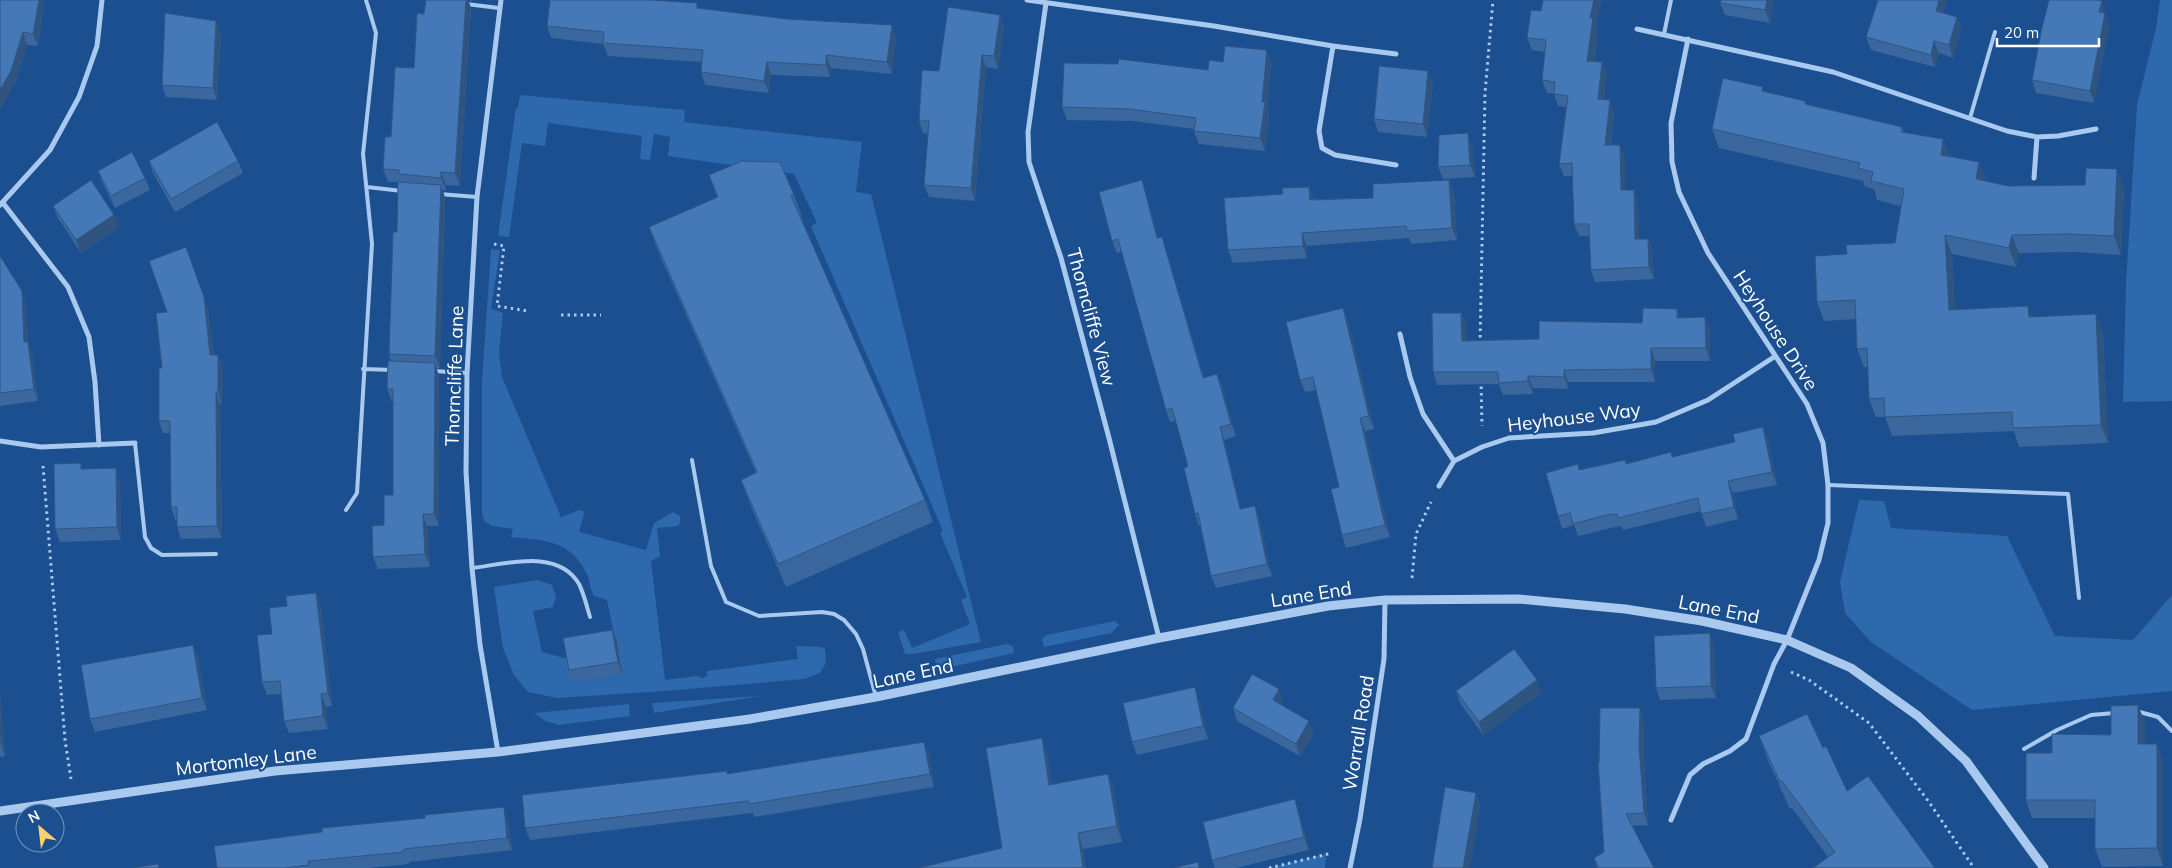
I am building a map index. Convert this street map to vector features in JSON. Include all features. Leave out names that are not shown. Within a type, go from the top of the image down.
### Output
[{"type":"street","points":[[99,445],[95,382],[89,337],[68,287],[2,204],[50,150],[79,96],[97,46],[102,0]]},
{"type":"street","name":"Thorncliffe Lane","points":[[498,752],[480,645],[472,568],[466,472],[467,372],[477,197],[501,0]]},
{"type":"street","points":[[1027,0],[1396,54]]},
{"type":"street","name":"Thorncliffe View","points":[[1046,3],[1028,132],[1029,162],[1061,258],[1109,438],[1159,638]]},
{"type":"street","points":[[1637,29],[1832,72],[2007,131],[2037,137],[2058,136],[2096,129]]},
{"type":"street","name":"Heyhouse Drive","points":[[1671,820],[1690,775],[1703,764],[1730,751],[1746,739],[1774,664],[1787,640],[1819,560],[1828,523],[1828,484],[1823,443],[1807,404],[1774,357],[1708,253],[1679,192],[1672,162],[1671,123],[1688,39]]},
{"type":"street","points":[[1333,46],[1319,131],[1322,148],[1335,156],[1396,165]]},
{"type":"street","points":[[2034,178],[2037,137]]},
{"type":"street","points":[[1400,334],[1410,377],[1423,414],[1454,461],[1439,486]]},
{"type":"street","name":"Heyhouse Way","points":[[1454,461],[1482,447],[1509,438],[1593,433],[1656,422],[1708,400],[1774,357]]},
{"type":"street","points":[[0,441],[41,447],[135,443]]},
{"type":"street","name":"Lane End","points":[[498,752],[750,719],[876,697],[1159,638],[1328,606],[1385,600],[1519,600],[1625,609],[1702,621],[1787,640],[1851,668],[1918,716],[1966,761],[2044,868]]},
{"type":"street","name":"Worrall Road","points":[[1350,868],[1360,819],[1384,659],[1385,600]]},
{"type":"street","name":"Mortomley Lane","points":[[0,811],[275,771],[498,752]]},
{"type":"lane","points":[[346,510],[357,493],[372,244],[363,154],[376,33],[366,0]]},
{"type":"lane","points":[[1664,34],[1671,0]]},
{"type":"lane","points":[[461,3],[499,8]]},
{"type":"lane","points":[[1970,118],[1995,32]]},
{"type":"lane","points":[[367,187],[407,191]]},
{"type":"lane","points":[[437,194],[477,197]]},
{"type":"lane","points":[[363,369],[401,370]]},
{"type":"lane","points":[[429,371],[467,372]]},
{"type":"lane","points":[[135,443],[145,537],[151,548],[162,555],[216,554]]},
{"type":"lane","points":[[692,460],[711,566],[726,602],[759,616],[822,612],[834,614],[844,620],[856,634],[863,649],[876,697]]},
{"type":"lane","points":[[1828,484],[2068,494],[2079,598]]},
{"type":"lane","points":[[472,568],[548,561],[564,568],[579,584],[590,617]]},
{"type":"lane","points":[[2131,712],[2141,711],[2158,717],[2172,731]]},
{"type":"lane","points":[[2024,749],[2057,730],[2091,715],[2121,713]]},
{"type":"path","points":[[1480,350],[1485,93],[1493,0]]},
{"type":"path","points":[[486,243],[504,246],[497,306],[528,311]]},
{"type":"path","points":[[561,315],[601,315]]},
{"type":"path","points":[[1481,379],[1482,447]]},
{"type":"path","points":[[41,447],[65,740],[74,799]]},
{"type":"path","points":[[1410,600],[1416,534],[1439,486]]},
{"type":"path","points":[[1774,664],[1809,680],[1869,723],[1929,802],[1974,868]]},
{"type":"path","points":[[1269,868],[1354,847]]},
{"type":"shaded area","points":[[2160,0],[2172,0],[2172,401],[2123,402],[2126,284],[2137,105],[2156,28]]},
{"type":"shaded area","points":[[520,95],[685,110],[684,122],[862,142],[856,192],[871,194],[981,642],[905,654],[898,632],[904,630],[912,648],[970,624],[961,600],[967,597],[940,533],[943,531],[811,226],[817,223],[794,174],[668,156],[670,137],[654,134],[650,160],[640,159],[642,136],[548,123],[545,146],[522,143],[509,237],[498,236],[516,108],[518,108]]},
{"type":"shaded area","points":[[491,249],[500,250],[491,309],[503,313],[499,352],[502,377],[561,517],[579,510],[583,511],[584,514],[579,532],[646,550],[654,523],[673,512],[680,516],[678,526],[657,528],[660,556],[651,561],[665,680],[697,676],[703,678],[707,676],[707,671],[798,659],[796,646],[821,647],[825,649],[826,663],[820,673],[804,679],[557,698],[528,692],[514,675],[503,648],[494,587],[538,580],[552,585],[556,597],[553,607],[533,611],[542,652],[622,674],[607,600],[594,596],[587,574],[572,554],[564,548],[546,541],[511,537],[513,529],[492,526],[484,521],[482,512],[482,382]]},
{"type":"shaded area","points":[[1859,500],[1884,501],[1891,528],[2007,536],[2055,636],[2133,640],[2172,595],[2172,691],[1972,710],[1871,642],[1845,613],[1840,582]]},
{"type":"shaded area","points":[[1115,621],[1119,625],[1111,633],[1044,647],[1042,639],[1047,635]]},
{"type":"shaded area","points":[[1007,644],[1013,646],[1014,653],[937,670],[935,659]]},
{"type":"shaded area","points":[[761,696],[654,713],[652,703]]},
{"type":"shaded area","points":[[629,704],[630,716],[559,725],[545,721],[534,713]]},
{"type":"shaded area","points":[[1326,854],[1325,868],[1269,868]]},
{"type":"building","points":[[0,0],[39,0],[33,34],[23,32],[11,71],[0,90]]},
{"type":"building","points":[[426,0],[466,0],[455,173],[441,172],[441,178],[399,174],[399,170],[383,169],[385,137],[391,137],[395,67],[414,68],[417,13],[424,14]]},
{"type":"building","points":[[550,0],[651,0],[697,3],[697,8],[787,19],[892,25],[887,62],[826,55],[826,65],[767,62],[764,81],[701,72],[703,50],[603,43],[604,32],[547,26]]},
{"type":"building","points":[[1543,0],[1594,0],[1590,18],[1593,18],[1587,61],[1602,62],[1598,99],[1610,100],[1605,145],[1620,145],[1621,190],[1634,190],[1635,239],[1648,239],[1649,267],[1591,270],[1589,224],[1574,224],[1572,163],[1559,164],[1568,96],[1554,94],[1555,82],[1542,80],[1546,40],[1527,38],[1531,10],[1541,11]]},
{"type":"building","points":[[1721,0],[1767,0],[1765,10],[1720,3]]},
{"type":"building","points":[[1878,0],[1939,0],[1936,11],[1957,17],[1949,45],[1934,41],[1931,55],[1866,37]]},
{"type":"building","points":[[2049,0],[2102,1],[2099,12],[2105,13],[2090,91],[2032,80]]},
{"type":"building","points":[[948,7],[1000,15],[994,56],[982,55],[971,188],[924,185],[929,121],[919,121],[922,70],[939,71]]},
{"type":"building","points":[[165,13],[216,21],[213,88],[162,85]]},
{"type":"building","points":[[1225,46],[1267,50],[1262,102],[1265,102],[1260,138],[1194,131],[1196,118],[1129,109],[1062,107],[1064,63],[1118,64],[1119,59],[1208,70],[1209,60],[1223,62]]},
{"type":"building","points":[[1379,66],[1428,71],[1423,124],[1374,119]]},
{"type":"building","points":[[1723,78],[1763,87],[1762,91],[1805,101],[1805,104],[1902,127],[1901,132],[1943,139],[1941,155],[1979,162],[1976,179],[2008,186],[2085,185],[2086,168],[2117,169],[2114,236],[2068,234],[2012,235],[2009,248],[1945,235],[1949,310],[2028,306],[2029,317],[2096,314],[2101,425],[2013,428],[2012,412],[1885,417],[1884,398],[1869,399],[1867,348],[1857,349],[1855,300],[1817,302],[1815,256],[1847,254],[1846,245],[1895,243],[1904,189],[1871,181],[1873,172],[1858,168],[1860,163],[1712,129]]},
{"type":"building","points":[[217,122],[238,161],[171,199],[149,161]]},
{"type":"building","points":[[1468,133],[1470,165],[1438,167],[1439,135]]},
{"type":"building","points":[[132,152],[145,178],[111,196],[98,171]]},
{"type":"building","points":[[742,161],[780,162],[794,195],[791,196],[925,500],[778,564],[741,480],[757,472],[649,227],[718,197],[709,175]]},
{"type":"building","points":[[91,180],[114,215],[76,240],[53,206]]},
{"type":"building","points":[[1142,180],[1157,238],[1162,237],[1203,378],[1217,374],[1231,424],[1220,427],[1240,509],[1255,506],[1267,564],[1211,576],[1198,513],[1195,514],[1184,468],[1188,466],[1172,408],[1166,410],[1118,239],[1112,241],[1099,192]]},
{"type":"building","points":[[1449,180],[1452,228],[1407,231],[1406,226],[1302,233],[1303,246],[1228,250],[1224,198],[1283,194],[1282,188],[1309,187],[1310,200],[1373,198],[1373,184]]},
{"type":"building","points":[[398,182],[441,185],[435,356],[389,354],[393,232],[397,232]]},
{"type":"building","points":[[186,247],[204,297],[210,355],[218,355],[218,392],[216,392],[217,526],[177,527],[177,507],[171,507],[170,421],[159,421],[159,368],[162,368],[156,313],[167,312],[149,261]]},
{"type":"building","points":[[0,256],[22,291],[24,342],[28,342],[34,389],[0,393]]},
{"type":"building","points":[[1343,308],[1369,416],[1360,418],[1385,525],[1342,535],[1331,489],[1339,487],[1313,377],[1300,380],[1286,322]]},
{"type":"building","points":[[1643,308],[1677,309],[1677,318],[1705,317],[1706,348],[1651,348],[1651,369],[1564,370],[1564,377],[1528,376],[1528,381],[1499,383],[1498,372],[1433,372],[1432,313],[1461,313],[1462,341],[1539,339],[1539,321],[1642,323]]},
{"type":"building","points":[[388,361],[435,363],[434,514],[423,514],[425,554],[373,557],[372,526],[384,525],[384,495],[393,495],[393,389],[387,389]]},
{"type":"building","points":[[1763,427],[1772,472],[1728,481],[1734,507],[1701,514],[1698,498],[1618,518],[1617,514],[1606,515],[1573,524],[1570,513],[1558,516],[1546,473],[1578,464],[1579,470],[1625,460],[1626,464],[1671,452],[1672,457],[1735,442],[1733,434]]},
{"type":"building","points":[[81,463],[81,469],[116,468],[117,527],[55,529],[54,464]]},
{"type":"building","points":[[316,593],[328,693],[321,694],[323,716],[284,721],[280,681],[262,682],[257,635],[272,634],[269,608],[287,606],[286,596]]},
{"type":"building","points":[[612,630],[618,662],[569,670],[563,638]]},
{"type":"building","points":[[1710,633],[1711,686],[1656,688],[1654,636]]},
{"type":"building","points":[[193,645],[202,698],[90,719],[81,665]]},
{"type":"building","points":[[1514,649],[1537,680],[1479,722],[1456,691]]},
{"type":"building","points":[[1252,674],[1279,689],[1273,700],[1309,721],[1296,744],[1233,708]]},
{"type":"building","points":[[1195,687],[1203,726],[1132,742],[1123,703]]},
{"type":"building","points":[[2138,705],[2138,744],[2157,744],[2157,848],[2095,849],[2095,800],[2026,800],[2026,753],[2052,753],[2052,734],[2111,735],[2111,706]]},
{"type":"building","points":[[1600,708],[1640,708],[1639,746],[1644,813],[1626,814],[1654,868],[1599,868],[1594,858],[1604,852],[1598,761],[1599,763]]},
{"type":"building","points":[[1807,714],[1823,748],[1826,746],[1847,791],[1868,776],[1935,868],[1813,868],[1835,852],[1782,781],[1780,782],[1759,736]]},
{"type":"building","points":[[1042,738],[1049,785],[1108,774],[1117,826],[1078,833],[1083,867],[919,868],[1002,848],[986,748]]},
{"type":"building","points":[[924,742],[930,774],[749,804],[749,801],[525,828],[522,795],[727,771],[727,774]]},
{"type":"building","points":[[1445,787],[1476,793],[1463,868],[1432,868]]},
{"type":"building","points":[[1295,799],[1304,837],[1212,860],[1203,822]]},
{"type":"building","points":[[504,807],[507,838],[404,849],[404,852],[308,861],[309,865],[284,868],[217,868],[214,846],[322,832],[322,828],[425,818],[425,815]]},
{"type":"building","points":[[1198,862],[1199,868],[1173,868]]},
{"type":"building","points":[[158,864],[159,868],[131,868]]}]
